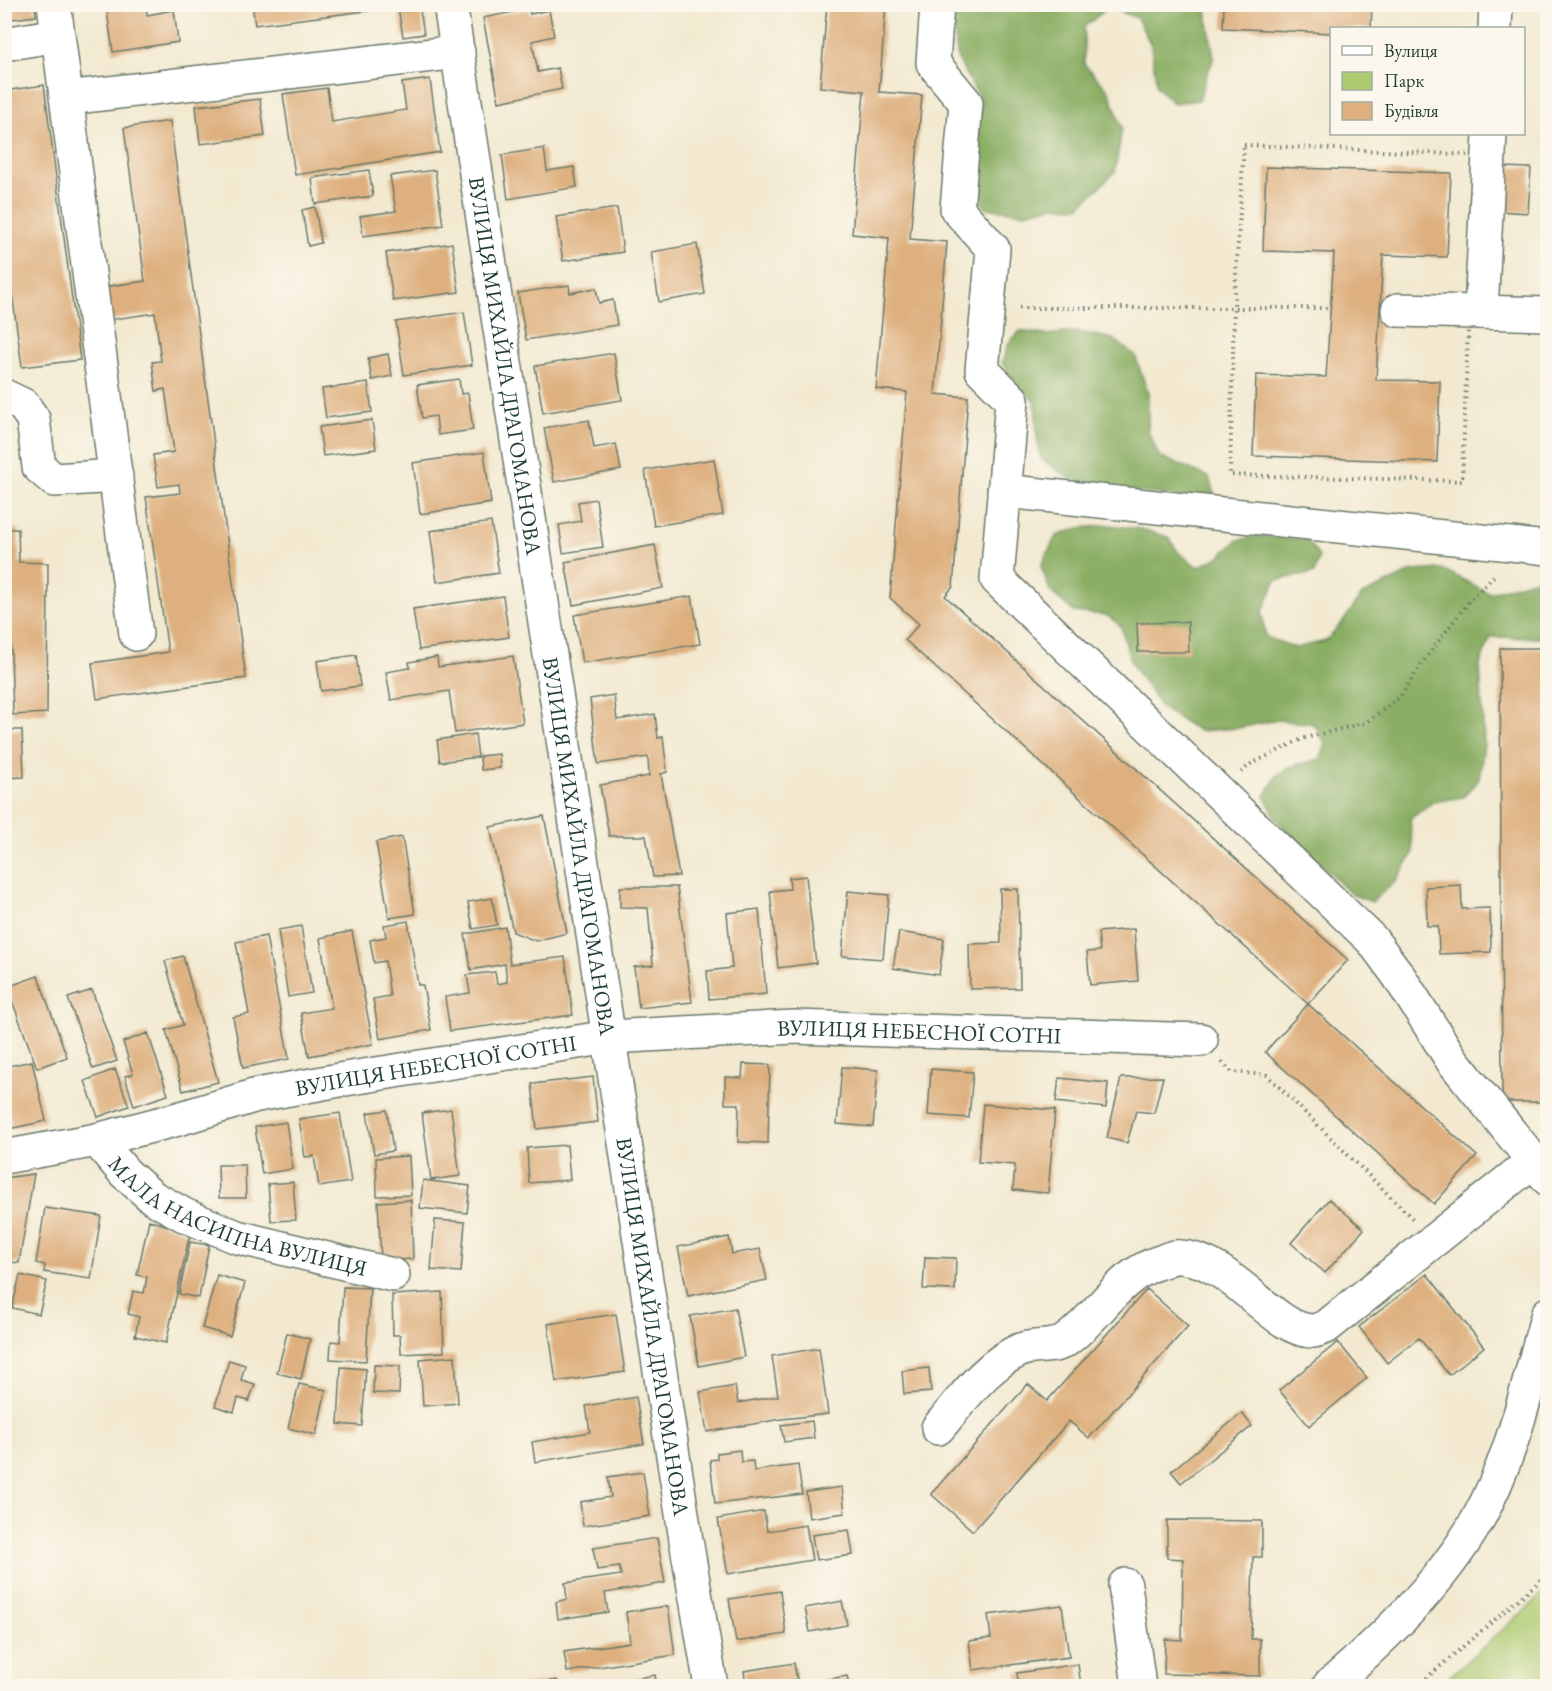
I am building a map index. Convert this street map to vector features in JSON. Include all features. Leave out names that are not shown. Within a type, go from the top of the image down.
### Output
[{"type":"street","name":"ВУЛИЦЯ МИХАЙЛА ДРАГОМАНОВА","points":[[450,4],[686,1540],[711,1686]]},
{"type":"street","points":[[937,4],[933,63],[966,103],[957,209],[993,249],[982,370],[1012,399],[997,579],[1372,940],[1398,975],[1452,1060],[1540,1170],[1435,1240],[1326,1327],[1314,1331],[1300,1329],[1283,1319],[1218,1268],[1200,1260],[1178,1256],[1152,1264],[1126,1279],[1081,1328],[1062,1343],[1024,1348],[1006,1357],[980,1379],[938,1428]]},
{"type":"street","points":[[1495,27],[1496,4]]},
{"type":"street","points":[[4,44],[56,20],[136,634]]},
{"type":"street","points":[[67,98],[458,52]]},
{"type":"street","points":[[1475,312],[1490,135]]},
{"type":"street","points":[[1398,310],[1548,314]]},
{"type":"street","points":[[4,396],[22,405],[33,419],[39,466],[54,480],[116,476]]},
{"type":"street","points":[[1004,491],[1536,547]]},
{"type":"street","name":"ВУЛИЦЯ НЕБЕСНОЇ СОТНІ","points":[[4,1157],[98,1140],[257,1095],[609,1037],[794,1027],[1201,1040]]},
{"type":"street","name":"МАЛА НАСИПНА ВУЛИЦЯ","points":[[98,1140],[125,1173],[152,1197],[184,1215],[237,1237],[393,1275]]},
{"type":"street","points":[[1329,1686],[1366,1654],[1408,1612],[1444,1569],[1477,1521],[1498,1477],[1516,1425],[1548,1314]]},
{"type":"street","points":[[1125,1585],[1139,1686]]},
{"type":"path","points":[[1244,145],[1475,155],[1475,312],[1462,481],[1230,475],[1234,308],[1244,145]]},
{"type":"path","points":[[988,308],[1330,308]]},
{"type":"path","points":[[1218,792],[1251,764],[1302,739],[1367,722],[1400,697],[1425,659],[1470,600],[1536,547]]},
{"type":"path","points":[[1201,1040],[1232,1072],[1267,1075],[1435,1240]]},
{"type":"path","points":[[1417,1686],[1548,1574]]},
{"type":"green space","points":[[950,5],[1205,5],[1214,58],[1199,100],[1173,103],[1157,87],[1151,45],[1137,18],[1109,7],[1084,27],[1084,64],[1109,91],[1122,128],[1115,172],[1079,207],[1053,206],[1025,213],[986,208],[973,192],[980,99],[958,60]]},
{"type":"green space","points":[[1020,331],[1045,335],[1078,332],[1113,339],[1135,355],[1148,393],[1148,431],[1159,456],[1209,477],[1216,501],[1103,488],[1069,478],[1041,459],[1035,401],[1016,384],[1002,362],[1009,343]]},
{"type":"green space","points":[[1109,525],[1140,529],[1168,537],[1178,552],[1198,567],[1219,557],[1238,540],[1263,536],[1307,540],[1319,557],[1314,573],[1276,580],[1262,613],[1266,637],[1296,648],[1326,641],[1362,595],[1413,571],[1442,569],[1489,593],[1540,578],[1547,591],[1547,635],[1544,638],[1491,637],[1480,664],[1484,744],[1479,779],[1463,797],[1433,802],[1410,819],[1413,853],[1397,880],[1372,902],[1351,894],[1276,819],[1265,796],[1277,775],[1296,765],[1320,759],[1326,745],[1314,724],[1277,720],[1238,728],[1199,731],[1161,708],[1131,663],[1121,626],[1106,615],[1074,612],[1050,591],[1041,566],[1056,536],[1079,528]]},
{"type":"green space","points":[[1547,1590],[1547,1686],[1439,1686],[1543,1594]]},
{"type":"building","points":[[4,4],[35,4],[36,16],[4,20]]},
{"type":"building","points":[[106,4],[146,4],[147,15],[174,10],[178,42],[113,52]]},
{"type":"building","points":[[252,4],[372,4],[373,10],[255,25]]},
{"type":"building","points":[[419,4],[424,34],[403,37],[398,7]]},
{"type":"building","points":[[827,4],[886,4],[879,92],[922,95],[910,239],[947,242],[935,394],[968,397],[953,587],[945,596],[1348,960],[1308,1004],[905,640],[919,624],[890,598],[907,392],[876,389],[889,238],[852,234],[864,91],[820,87]]},
{"type":"building","points":[[1224,4],[1372,4],[1371,27],[1330,27],[1330,33],[1223,28]]},
{"type":"building","points":[[529,9],[530,14],[549,10],[554,36],[532,41],[538,72],[558,68],[562,89],[499,102],[483,18]]},
{"type":"building","points":[[430,79],[440,152],[295,175],[283,94],[327,88],[332,122],[406,110],[402,83]]},
{"type":"building","points":[[44,85],[80,360],[22,367],[4,233],[4,91]]},
{"type":"building","points":[[260,99],[265,136],[200,144],[196,106]]},
{"type":"building","points":[[170,121],[246,678],[97,699],[92,663],[168,652],[146,497],[180,493],[179,484],[158,487],[153,455],[174,452],[165,389],[156,391],[152,362],[161,361],[155,313],[108,320],[103,287],[145,281],[124,128]]},
{"type":"building","points":[[544,148],[547,171],[574,167],[577,187],[508,199],[502,155]]},
{"type":"building","points":[[1266,167],[1451,173],[1447,257],[1383,255],[1376,380],[1440,381],[1437,462],[1253,456],[1256,375],[1326,377],[1334,253],[1263,251]]},
{"type":"building","points":[[1499,167],[1531,168],[1528,213],[1497,211]]},
{"type":"building","points":[[369,170],[373,196],[315,204],[312,178]]},
{"type":"building","points":[[435,170],[443,225],[363,236],[360,216],[396,211],[390,176]]},
{"type":"building","points":[[315,207],[321,243],[308,246],[302,210]]},
{"type":"building","points":[[617,208],[623,252],[563,261],[556,217]]},
{"type":"building","points":[[452,243],[459,292],[393,301],[386,253]]},
{"type":"building","points":[[697,244],[705,294],[659,302],[651,252]]},
{"type":"building","points":[[569,285],[570,293],[596,288],[599,303],[613,300],[617,325],[526,340],[518,293]]},
{"type":"building","points":[[464,312],[472,365],[404,375],[396,322]]},
{"type":"building","points":[[614,353],[622,400],[543,413],[535,366]]},
{"type":"building","points":[[388,354],[392,376],[372,380],[368,358]]},
{"type":"building","points":[[459,379],[461,394],[468,393],[473,430],[438,435],[436,416],[422,418],[417,385]]},
{"type":"building","points":[[368,383],[372,412],[326,418],[322,389]]},
{"type":"building","points":[[372,420],[376,449],[323,456],[319,427]]},
{"type":"building","points":[[589,420],[594,448],[616,444],[621,470],[554,482],[544,428]]},
{"type":"building","points":[[484,452],[491,503],[420,514],[413,463]]},
{"type":"building","points":[[714,459],[723,515],[654,526],[645,470]]},
{"type":"building","points":[[596,499],[603,547],[563,553],[559,525],[581,521],[578,502]]},
{"type":"building","points":[[491,522],[499,573],[437,582],[430,531]]},
{"type":"building","points":[[4,529],[18,529],[19,562],[48,563],[47,713],[13,715],[9,586],[4,586]]},
{"type":"building","points":[[655,545],[663,588],[573,605],[565,562]]},
{"type":"building","points":[[503,596],[509,637],[419,650],[413,609]]},
{"type":"building","points":[[692,596],[700,644],[582,663],[574,615]]},
{"type":"building","points":[[1188,622],[1189,652],[1138,652],[1137,623]]},
{"type":"building","points":[[1500,648],[1548,648],[1548,1102],[1502,1102]]},
{"type":"building","points":[[356,655],[360,686],[321,691],[317,661]]},
{"type":"building","points":[[513,656],[523,723],[455,733],[449,691],[391,700],[386,672],[410,668],[409,662],[437,657],[438,667]]},
{"type":"building","points":[[614,695],[617,720],[655,714],[658,738],[663,737],[667,772],[661,774],[679,876],[653,877],[646,836],[609,836],[600,785],[649,776],[648,757],[598,764],[590,699]]},
{"type":"building","points":[[4,730],[22,730],[24,777],[4,778]]},
{"type":"building","points":[[475,734],[478,757],[440,762],[437,740]]},
{"type":"building","points":[[499,754],[500,768],[481,770],[480,756]]},
{"type":"building","points":[[544,816],[567,933],[536,941],[513,932],[490,827]]},
{"type":"building","points":[[402,837],[415,914],[389,918],[376,842]]},
{"type":"building","points":[[806,876],[816,963],[778,968],[770,891],[790,889],[789,878]]},
{"type":"building","points":[[1461,885],[1462,909],[1490,908],[1491,952],[1439,954],[1438,926],[1427,926],[1426,887]]},
{"type":"building","points":[[620,887],[677,887],[692,1002],[639,1008],[634,967],[653,965],[648,908],[620,907]]},
{"type":"building","points":[[1000,889],[1018,889],[1020,988],[970,989],[969,944],[1001,943]]},
{"type":"building","points":[[848,891],[889,895],[883,959],[842,956]]},
{"type":"building","points":[[492,898],[497,925],[473,929],[468,902]]},
{"type":"building","points":[[759,909],[766,994],[709,999],[707,971],[732,968],[727,913]]},
{"type":"building","points":[[408,921],[418,985],[423,985],[431,1030],[380,1039],[373,999],[390,996],[385,961],[374,963],[370,940],[386,937],[384,925]]},
{"type":"building","points":[[301,926],[312,993],[288,997],[278,930]]},
{"type":"building","points":[[505,927],[510,964],[565,957],[573,1015],[450,1031],[445,997],[470,993],[467,975],[495,972],[497,984],[507,982],[505,964],[471,970],[465,934]]},
{"type":"building","points":[[1134,929],[1138,981],[1090,985],[1087,952],[1100,951],[1098,932]]},
{"type":"building","points":[[352,931],[373,1044],[309,1056],[301,1013],[332,1008],[320,938]]},
{"type":"building","points":[[899,932],[944,939],[939,975],[893,968]]},
{"type":"building","points":[[266,936],[289,1059],[243,1068],[233,1017],[249,1014],[236,942]]},
{"type":"building","points":[[183,956],[218,1082],[183,1091],[166,1030],[183,1025],[165,961]]},
{"type":"building","points":[[38,976],[67,1057],[37,1068],[7,987]]},
{"type":"building","points":[[92,990],[117,1061],[93,1069],[68,998]]},
{"type":"building","points":[[1308,1004],[1477,1156],[1434,1204],[1265,1052]]},
{"type":"building","points":[[148,1033],[168,1095],[134,1106],[125,1076],[133,1074],[123,1042]]},
{"type":"building","points":[[32,1061],[46,1121],[13,1128],[4,1091],[4,1067]]},
{"type":"building","points":[[743,1064],[770,1065],[768,1143],[738,1142],[739,1104],[725,1104],[725,1077],[742,1078]]},
{"type":"building","points":[[842,1067],[878,1070],[873,1127],[837,1124]]},
{"type":"building","points":[[115,1069],[129,1106],[98,1117],[85,1081]]},
{"type":"building","points":[[931,1069],[973,1072],[969,1118],[928,1115]]},
{"type":"building","points":[[593,1077],[598,1122],[537,1129],[532,1084]]},
{"type":"building","points":[[1163,1077],[1154,1113],[1136,1111],[1127,1143],[1107,1138],[1121,1078]]},
{"type":"building","points":[[1059,1078],[1108,1083],[1106,1108],[1056,1102]]},
{"type":"building","points":[[983,1104],[1055,1110],[1048,1193],[1013,1190],[1015,1165],[978,1162]]},
{"type":"building","points":[[451,1109],[460,1176],[431,1180],[422,1113]]},
{"type":"building","points":[[387,1110],[393,1151],[374,1154],[367,1113]]},
{"type":"building","points":[[340,1113],[351,1182],[319,1187],[314,1156],[305,1157],[299,1119]]},
{"type":"building","points":[[286,1122],[293,1169],[262,1174],[255,1127]]},
{"type":"building","points":[[567,1145],[570,1180],[529,1183],[527,1148]]},
{"type":"building","points":[[409,1156],[411,1195],[377,1196],[376,1158]]},
{"type":"building","points":[[218,1165],[245,1165],[246,1198],[219,1198]]},
{"type":"building","points":[[34,1174],[19,1263],[4,1261],[4,1178]]},
{"type":"building","points":[[423,1180],[470,1186],[467,1213],[420,1208]]},
{"type":"building","points":[[293,1182],[296,1220],[271,1221],[268,1184]]},
{"type":"building","points":[[1329,1199],[1364,1229],[1325,1273],[1291,1243]]},
{"type":"building","points":[[411,1200],[413,1259],[381,1261],[378,1202]]},
{"type":"building","points":[[45,1208],[101,1216],[91,1279],[44,1272],[45,1265],[36,1263]]},
{"type":"building","points":[[149,1220],[190,1233],[166,1343],[135,1336],[139,1317],[128,1314],[133,1291],[144,1293],[147,1277],[137,1275]]},
{"type":"building","points":[[435,1220],[465,1222],[461,1272],[431,1270]]},
{"type":"building","points":[[729,1237],[732,1254],[760,1249],[767,1280],[688,1296],[678,1247]]},
{"type":"building","points":[[190,1242],[209,1245],[199,1298],[179,1294]]},
{"type":"building","points":[[925,1257],[956,1258],[955,1290],[923,1289]]},
{"type":"building","points":[[1427,1274],[1484,1347],[1449,1375],[1419,1338],[1387,1363],[1359,1327]]},
{"type":"building","points":[[20,1275],[47,1281],[39,1314],[12,1308]]},
{"type":"building","points":[[217,1275],[245,1283],[230,1336],[202,1328]]},
{"type":"building","points":[[343,1287],[370,1288],[366,1361],[330,1359],[331,1341],[340,1342]]},
{"type":"building","points":[[1147,1289],[1188,1326],[1089,1438],[1069,1421],[973,1531],[931,1494],[1028,1384],[1047,1401]]},
{"type":"building","points":[[442,1292],[444,1352],[401,1354],[400,1335],[393,1335],[392,1295]]},
{"type":"building","points":[[735,1308],[744,1357],[699,1366],[690,1316]]},
{"type":"building","points":[[616,1314],[625,1372],[556,1382],[548,1324]]},
{"type":"building","points":[[287,1333],[310,1339],[301,1379],[277,1373]]},
{"type":"building","points":[[1338,1342],[1367,1378],[1309,1426],[1279,1390]]},
{"type":"building","points":[[819,1348],[828,1414],[782,1419],[707,1432],[700,1392],[735,1386],[738,1403],[778,1396],[772,1356]]},
{"type":"building","points":[[455,1356],[458,1403],[423,1406],[420,1359]]},
{"type":"building","points":[[229,1360],[245,1365],[241,1380],[255,1384],[249,1401],[238,1398],[234,1412],[215,1406]]},
{"type":"building","points":[[374,1365],[400,1366],[399,1394],[373,1393]]},
{"type":"building","points":[[341,1367],[366,1369],[362,1426],[338,1424]]},
{"type":"building","points":[[929,1368],[931,1392],[904,1394],[902,1371]]},
{"type":"building","points":[[299,1384],[326,1390],[316,1435],[288,1428]]},
{"type":"building","points":[[636,1397],[644,1444],[535,1462],[532,1442],[590,1432],[586,1406]]},
{"type":"building","points":[[1242,1413],[1252,1426],[1181,1483],[1171,1471]]},
{"type":"building","points":[[812,1421],[814,1438],[784,1442],[781,1425]]},
{"type":"building","points":[[740,1450],[741,1462],[753,1461],[754,1471],[798,1465],[802,1494],[715,1504],[710,1460],[717,1459],[717,1453]]},
{"type":"building","points":[[643,1472],[650,1516],[583,1526],[580,1502],[611,1497],[608,1477]]},
{"type":"building","points":[[842,1487],[845,1513],[809,1518],[806,1492]]},
{"type":"building","points":[[764,1511],[767,1531],[806,1525],[812,1560],[728,1574],[718,1519]]},
{"type":"building","points":[[1167,1520],[1262,1521],[1262,1557],[1253,1557],[1251,1639],[1260,1639],[1260,1676],[1164,1674],[1165,1639],[1182,1640],[1183,1559],[1167,1558]]},
{"type":"building","points":[[849,1530],[853,1555],[816,1560],[812,1535]]},
{"type":"building","points":[[657,1538],[665,1583],[605,1593],[608,1612],[558,1619],[556,1602],[567,1599],[565,1583],[621,1575],[619,1567],[597,1570],[593,1548]]},
{"type":"building","points":[[780,1591],[786,1634],[736,1642],[729,1599]]},
{"type":"building","points":[[842,1601],[847,1625],[810,1632],[805,1608]]},
{"type":"building","points":[[1062,1605],[1069,1657],[973,1670],[969,1641],[991,1638],[988,1615]]},
{"type":"building","points":[[668,1606],[675,1655],[567,1672],[564,1652],[630,1642],[626,1612]]},
{"type":"building","points":[[794,1663],[798,1686],[746,1686],[744,1671]]},
{"type":"building","points":[[1078,1664],[1081,1686],[1019,1686],[1017,1673]]},
{"type":"building","points":[[655,1675],[657,1686],[597,1686],[597,1685]]},
{"type":"building","points":[[847,1676],[849,1686],[803,1686],[802,1683]]},
{"type":"building","points":[[557,1680],[558,1686],[523,1685]]}]
